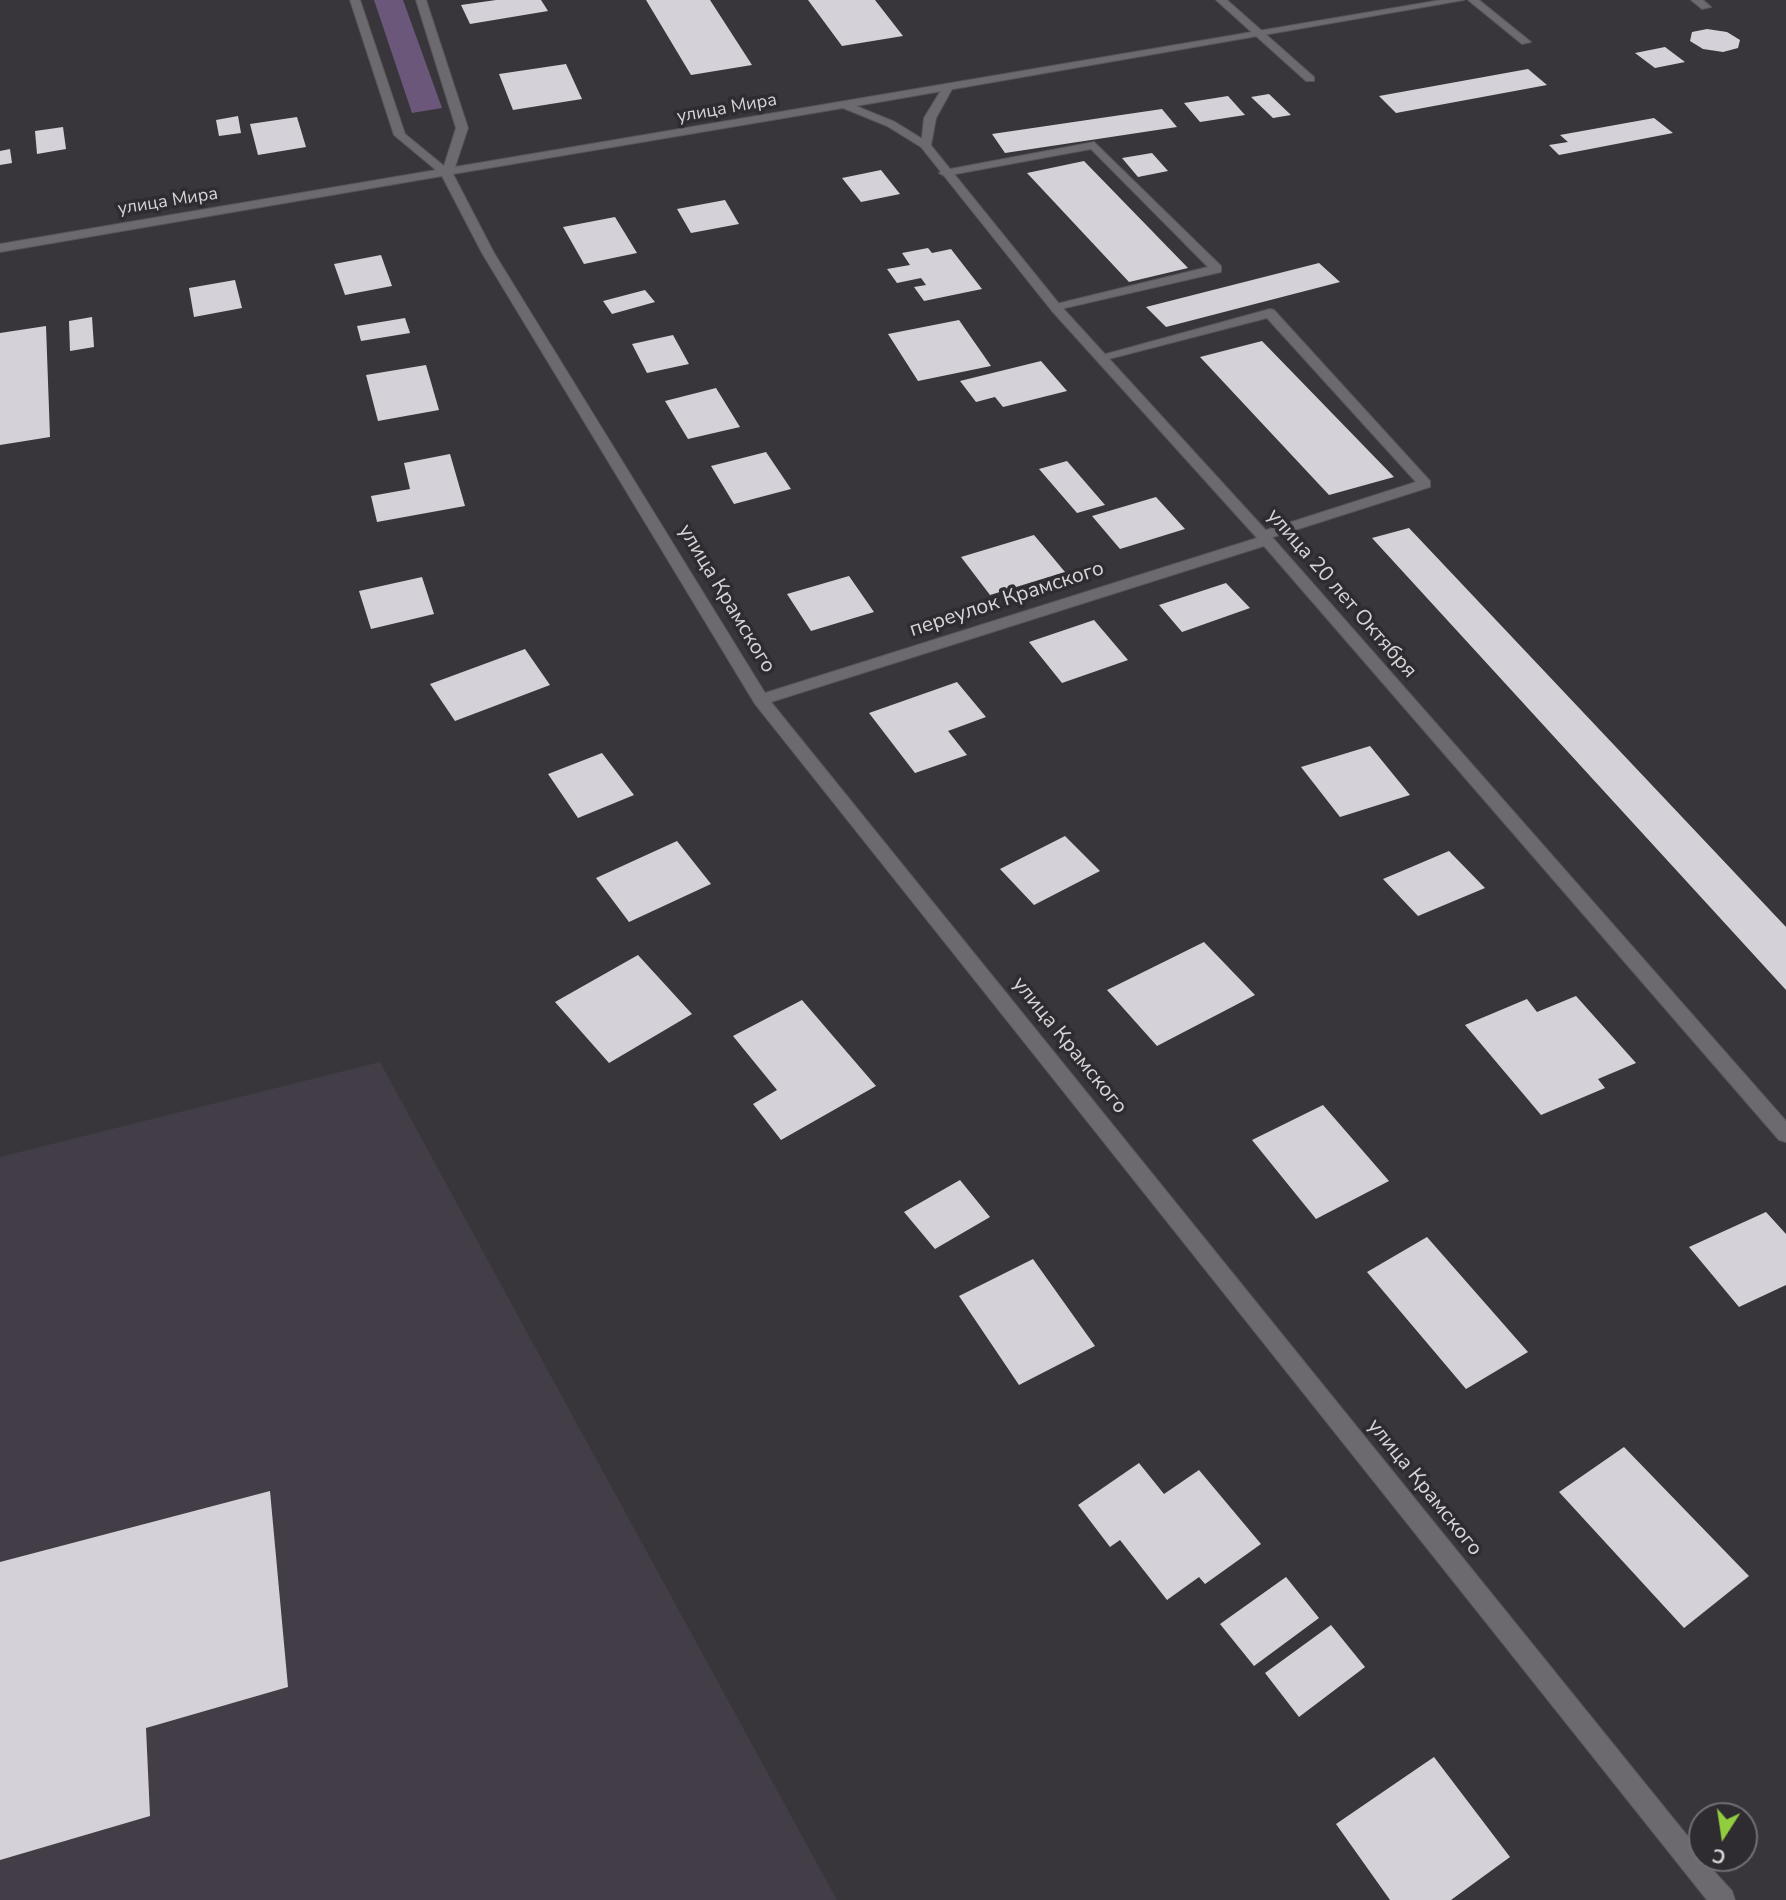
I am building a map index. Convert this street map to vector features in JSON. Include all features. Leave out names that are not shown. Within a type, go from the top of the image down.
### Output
[{"type":"street","name":"улица Крамского","points":[[355,0],[400,135],[447,174],[488,253],[761,700],[1723,1900]]},
{"type":"street","points":[[421,0],[463,128],[447,174]]},
{"type":"street","points":[[1221,0],[1310,79]]},
{"type":"street","name":"улица Мира","points":[[0,248],[1459,0]]},
{"type":"street","points":[[1473,0],[1526,42]]},
{"type":"street","points":[[1696,0],[1706,7]]},
{"type":"street","points":[[925,145],[930,118],[947,89]]},
{"type":"street","name":"улица 20 лет Октября","points":[[847,106],[891,124],[925,145],[1056,307],[1264,538],[1786,1134]]},
{"type":"street","points":[[945,173],[1094,145],[1217,269],[1056,307]]},
{"type":"street","name":"переулок Крамского","points":[[761,700],[1425,484],[1270,313],[1101,357]]},
{"type":"shaded area","points":[[374,0],[403,0],[442,108],[412,113]]},
{"type":"shaded area","points":[[380,1062],[837,1900],[0,1900],[0,1157]]},
{"type":"building","points":[[496,0],[541,0],[548,11],[470,24],[461,5]]},
{"type":"building","points":[[646,0],[710,0],[752,65],[691,75]]},
{"type":"building","points":[[808,0],[875,0],[903,36],[842,46]]},
{"type":"building","points":[[1707,29],[1727,32],[1740,40],[1738,48],[1723,52],[1703,49],[1690,41],[1692,32]]},
{"type":"building","points":[[1665,47],[1685,62],[1655,68],[1635,53]]},
{"type":"building","points":[[566,64],[582,99],[513,110],[499,74]]},
{"type":"building","points":[[1528,69],[1547,85],[1396,113],[1379,96]]},
{"type":"building","points":[[1269,94],[1291,115],[1273,118],[1251,97]]},
{"type":"building","points":[[1228,96],[1245,115],[1200,122],[1184,103]]},
{"type":"building","points":[[1162,109],[1177,127],[1005,153],[992,134]]},
{"type":"building","points":[[238,116],[241,133],[219,136],[216,120]]},
{"type":"building","points":[[297,117],[306,147],[258,155],[250,124]]},
{"type":"building","points":[[1654,118],[1673,133],[1559,155],[1549,145],[1568,142],[1560,135]]},
{"type":"building","points":[[63,127],[66,149],[37,154],[35,131]]},
{"type":"building","points":[[10,149],[12,163],[0,165],[0,151]]},
{"type":"building","points":[[1152,153],[1168,171],[1138,177],[1122,158]]},
{"type":"building","points":[[1084,161],[1188,268],[1129,282],[1027,173]]},
{"type":"building","points":[[881,170],[900,194],[861,202],[842,178]]},
{"type":"building","points":[[725,200],[739,224],[691,233],[677,209]]},
{"type":"building","points":[[615,217],[637,253],[584,264],[563,227]]},
{"type":"building","points":[[928,248],[932,253],[951,249],[982,289],[924,301],[914,287],[926,285],[921,278],[897,283],[887,269],[910,265],[902,253]]},
{"type":"building","points":[[381,255],[392,286],[345,295],[334,264]]},
{"type":"building","points":[[1319,263],[1340,282],[1166,327],[1146,307]]},
{"type":"building","points":[[235,280],[242,308],[194,317],[189,288]]},
{"type":"building","points":[[645,290],[655,302],[612,314],[603,301]]},
{"type":"building","points":[[92,317],[94,347],[70,351],[69,321]]},
{"type":"building","points":[[405,318],[410,333],[361,341],[357,326]]},
{"type":"building","points":[[959,320],[991,366],[918,381],[888,334]]},
{"type":"building","points":[[46,326],[50,437],[0,445],[0,333]]},
{"type":"building","points":[[673,335],[689,364],[647,373],[632,344]]},
{"type":"building","points":[[1262,341],[1394,477],[1329,495],[1200,357]]},
{"type":"building","points":[[1041,361],[1067,391],[1003,407],[995,397],[976,402],[960,381]]},
{"type":"building","points":[[426,365],[439,410],[378,421],[366,375]]},
{"type":"building","points":[[716,388],[740,427],[688,439],[665,401]]},
{"type":"building","points":[[766,452],[791,489],[734,504],[711,466]]},
{"type":"building","points":[[450,454],[465,506],[377,522],[371,496],[410,489],[404,463]]},
{"type":"building","points":[[1067,461],[1105,505],[1077,513],[1039,469]]},
{"type":"building","points":[[1156,497],[1185,529],[1120,549],[1092,516]]},
{"type":"building","points":[[1409,528],[1786,927],[1786,990],[1372,538]]},
{"type":"building","points":[[1034,535],[1065,572],[990,595],[961,557]]},
{"type":"building","points":[[849,576],[874,612],[811,631],[787,594]]},
{"type":"building","points":[[422,577],[434,614],[371,629],[359,591]]},
{"type":"building","points":[[1226,583],[1250,608],[1182,632],[1159,605]]},
{"type":"building","points":[[1094,620],[1128,660],[1062,683],[1029,642]]},
{"type":"building","points":[[525,649],[550,685],[455,721],[430,684]]},
{"type":"building","points":[[957,682],[986,717],[948,731],[967,755],[915,773],[869,713]]},
{"type":"building","points":[[1370,746],[1410,795],[1340,817],[1301,767]]},
{"type":"building","points":[[602,753],[634,795],[578,818],[548,774]]},
{"type":"building","points":[[1065,836],[1100,871],[1034,905],[1000,869]]},
{"type":"building","points":[[677,841],[711,884],[629,922],[596,878]]},
{"type":"building","points":[[1449,851],[1485,888],[1418,916],[1383,879]]},
{"type":"building","points":[[1204,942],[1255,995],[1157,1046],[1107,990]]},
{"type":"building","points":[[638,955],[692,1014],[609,1063],[555,1002]]},
{"type":"building","points":[[1576,996],[1636,1063],[1598,1079],[1605,1088],[1541,1115],[1465,1025],[1527,999],[1537,1012]]},
{"type":"building","points":[[802,1000],[876,1086],[781,1140],[753,1104],[777,1090],[733,1036]]},
{"type":"building","points":[[1323,1105],[1389,1181],[1316,1219],[1252,1140]]},
{"type":"building","points":[[960,1180],[990,1217],[935,1249],[904,1212]]},
{"type":"building","points":[[1766,1212],[1786,1234],[1786,1285],[1739,1307],[1689,1247]]},
{"type":"building","points":[[1427,1237],[1528,1352],[1466,1389],[1367,1272]]},
{"type":"building","points":[[1033,1259],[1095,1346],[1019,1385],[959,1296]]},
{"type":"building","points":[[1624,1447],[1749,1576],[1684,1628],[1559,1492]]},
{"type":"building","points":[[1139,1463],[1164,1494],[1199,1470],[1261,1544],[1205,1584],[1199,1577],[1167,1600],[1120,1540],[1110,1547],[1078,1505]]},
{"type":"building","points":[[270,1491],[288,1687],[146,1728],[150,1816],[0,1860],[0,1562]]},
{"type":"building","points":[[1286,1577],[1319,1618],[1254,1666],[1220,1624]]},
{"type":"building","points":[[1331,1625],[1365,1667],[1299,1717],[1265,1673]]},
{"type":"building","points":[[1434,1757],[1510,1857],[1451,1900],[1390,1900],[1336,1824]]}]
